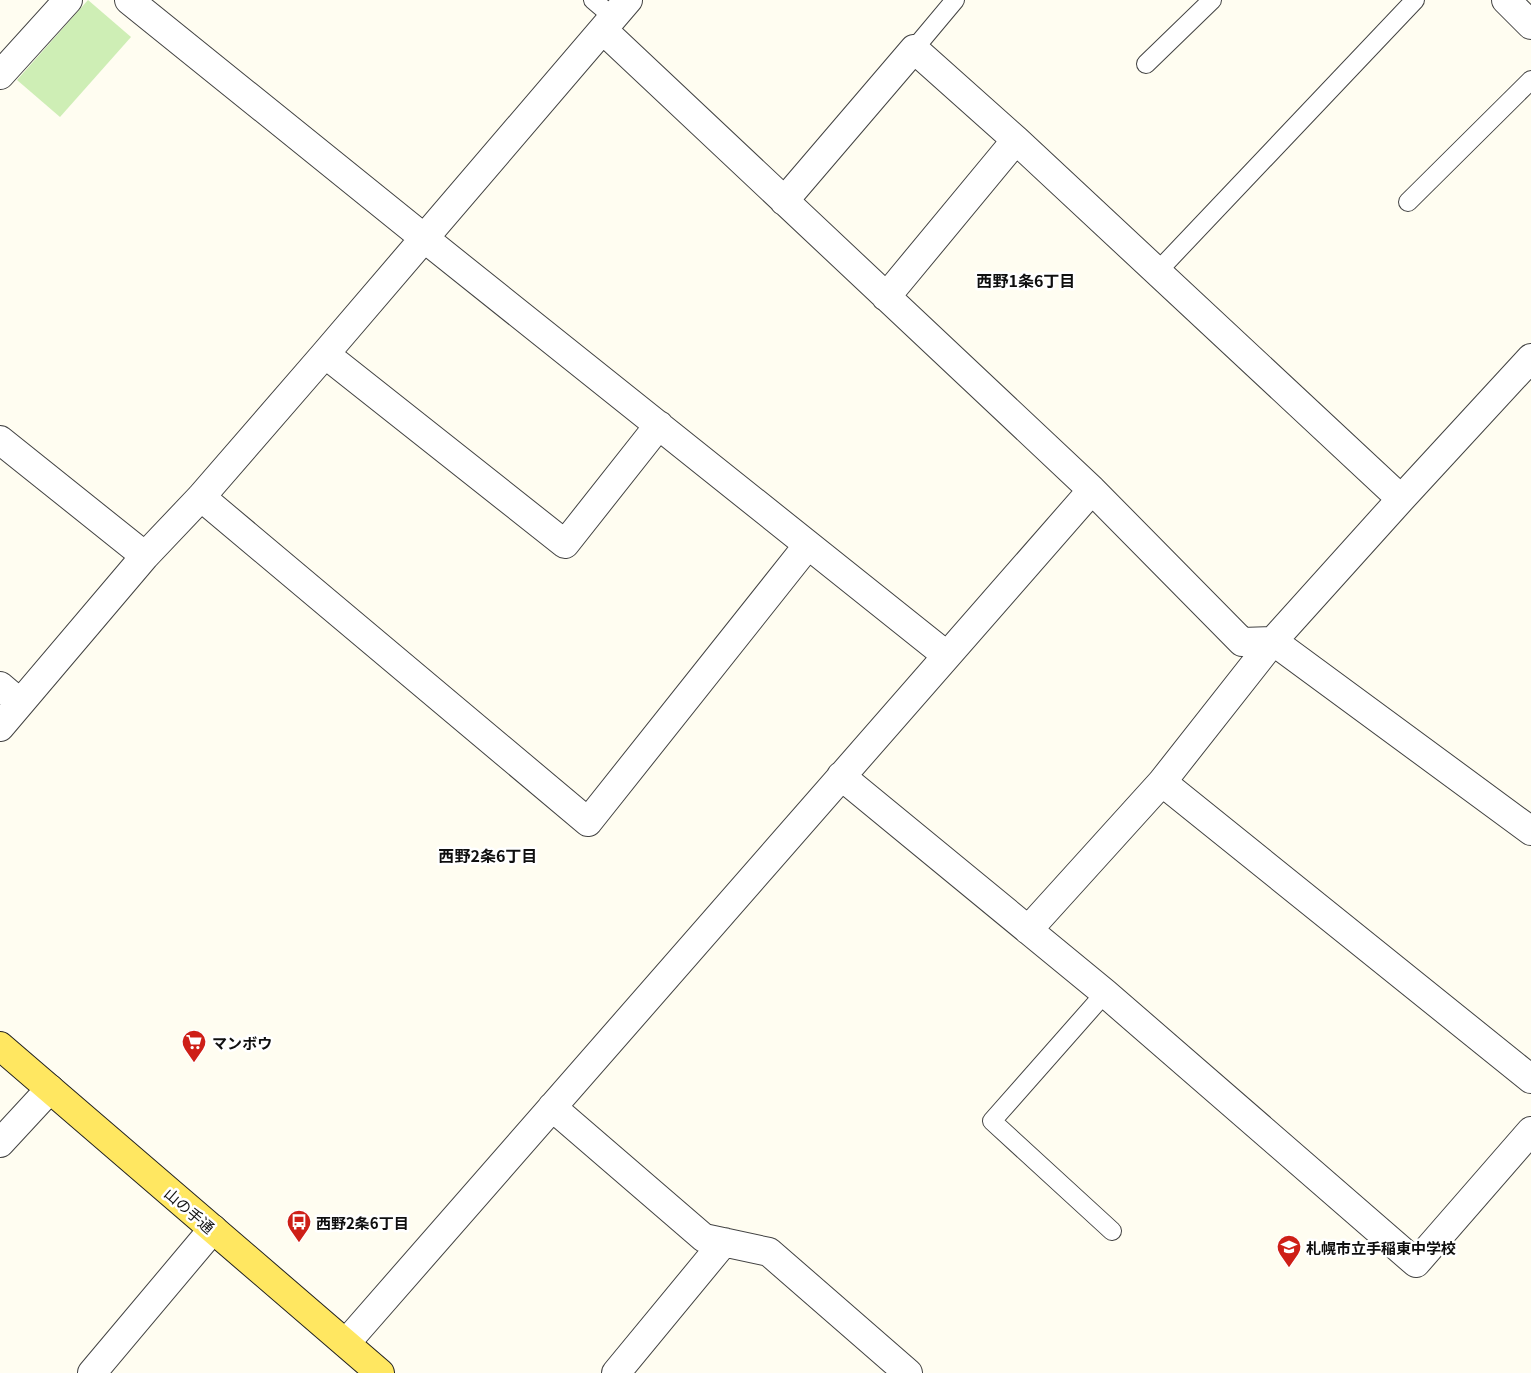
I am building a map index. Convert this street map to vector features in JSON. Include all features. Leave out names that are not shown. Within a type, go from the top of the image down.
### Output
[{"type":"main road","name":"山の手通","points":[[0,1046],[380,1373]]},
{"type":"street","points":[[0,75],[68,0]]},
{"type":"street","points":[[129,0],[946,655]]},
{"type":"street","points":[[1506,0],[1531,25]]},
{"type":"street","points":[[0,727],[10,695],[201,497],[424,238],[609,12],[784,200],[1092,490],[1242,642],[1273,641],[1531,830]]},
{"type":"street","points":[[784,200],[914,48],[1016,140],[1400,499]]},
{"type":"street","points":[[886,296],[1016,140]]},
{"type":"street","points":[[325,354],[565,544],[659,425]]},
{"type":"street","points":[[1028,930],[1162,782],[1273,641],[1400,499],[1531,358]]},
{"type":"street","points":[[0,440],[145,556]]},
{"type":"street","points":[[346,1343],[1092,490]]},
{"type":"street","points":[[201,497],[588,822],[808,545]]},
{"type":"street","points":[[841,776],[1105,993],[1416,1263],[1531,1131]]},
{"type":"street","points":[[1162,782],[1531,1079]]},
{"type":"street","points":[[0,1142],[50,1089]]},
{"type":"street","points":[[552,1107],[704,1238],[769,1252],[908,1373]]},
{"type":"street","points":[[92,1373],[213,1230]]},
{"type":"street","points":[[616,1373],[724,1242]]},
{"type":"lane","points":[[914,48],[955,0]]},
{"type":"lane","points":[[1146,64],[1212,0]]},
{"type":"lane","points":[[1157,272],[1415,0]]},
{"type":"lane","points":[[1408,202],[1531,80]]},
{"type":"lane","points":[[1105,993],[992,1121],[1112,1231]]},
{"type":"green space","points":[[88,0],[131,37],[60,117],[17,80]]},
{"type":"place","name":"マンボウ","points":[[194,1063]]},
{"type":"place","name":"西野2条6丁目","points":[[299,1243]]},
{"type":"place","name":"札幌市立手稲東中学校","points":[[1289,1268]]},
{"type":"district","name":"西野1条6丁目","points":[[1026,280]]},
{"type":"district","name":"西野2条6丁目","points":[[488,855]]}]
